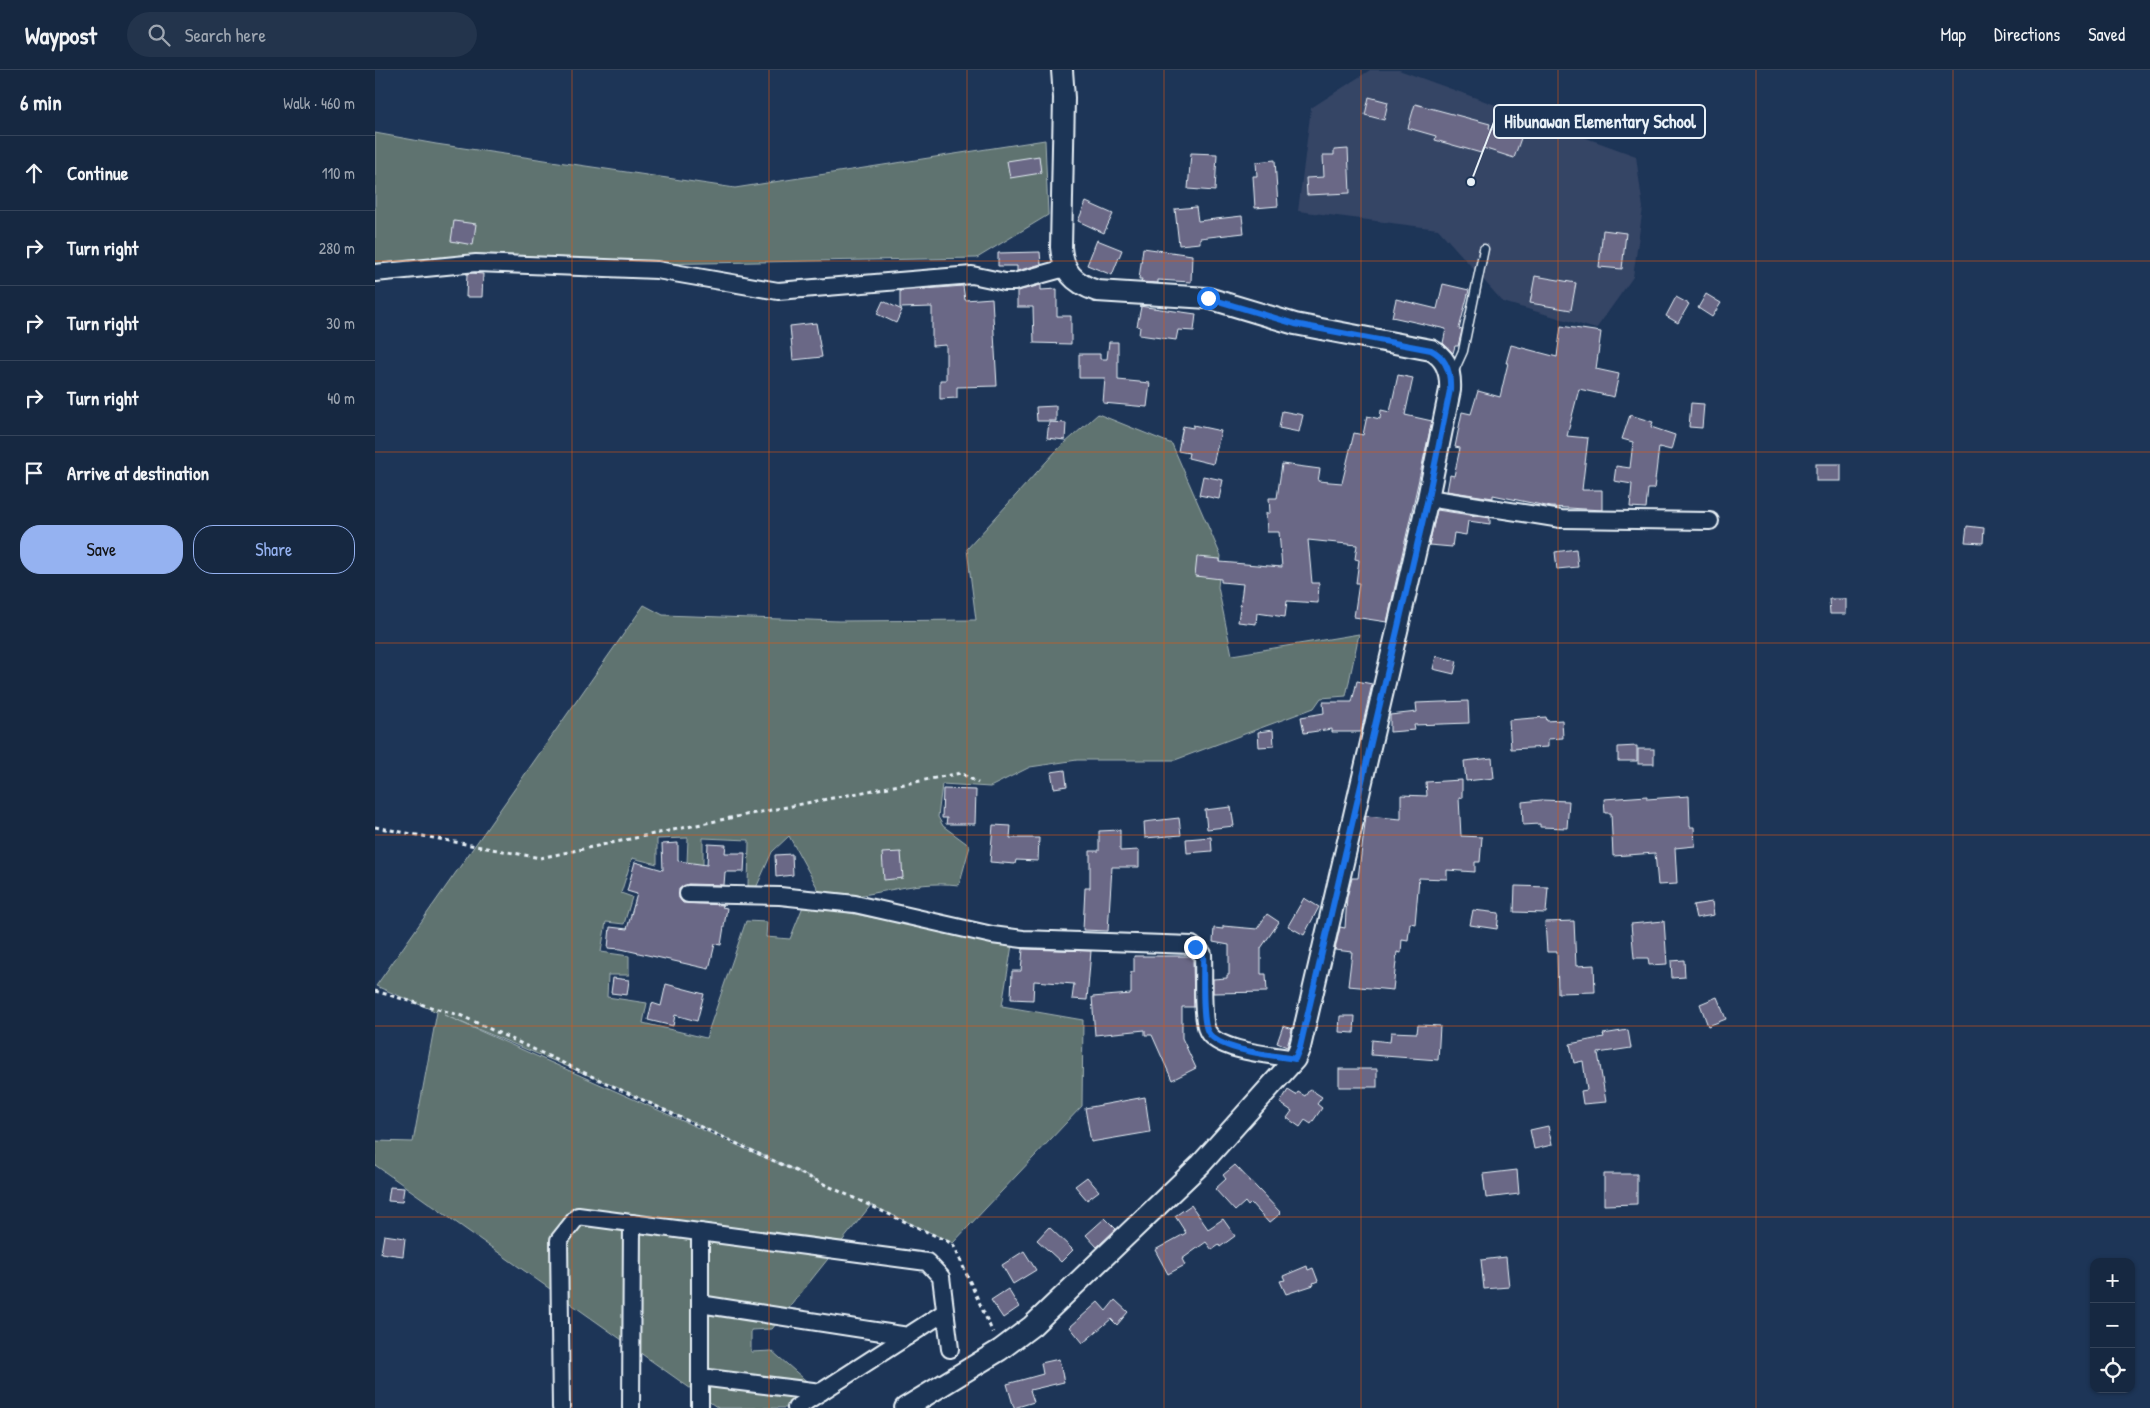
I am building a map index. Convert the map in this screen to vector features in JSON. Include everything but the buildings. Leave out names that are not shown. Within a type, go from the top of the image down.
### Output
[{"type":"street","points":[[905,1408],[1000,1350],[1032,1326],[1201,1164],[1295,1059],[1300,1047],[1428,498],[1450,390],[1451,378],[1443,359],[1431,350],[1295,324],[1208,298],[1097,291],[1078,282],[1065,268],[1061,247],[1064,98],[1062,70]]},
{"type":"street","points":[[375,273],[476,263],[657,270],[778,291],[972,274],[1005,282],[1014,282],[1065,268]]},
{"type":"street","points":[[1428,498],[1561,519],[1710,521]]},
{"type":"street","points":[[688,894],[780,896],[855,904],[1015,938],[1192,945],[1203,954],[1205,1024],[1211,1037],[1223,1045],[1295,1059]]},
{"type":"street","points":[[561,1408],[559,1240],[578,1216],[927,1262],[941,1277],[950,1349]]},
{"type":"street","points":[[631,1408],[632,1223]]},
{"type":"street","points":[[699,1408],[700,1232]]},
{"type":"street","points":[[700,1304],[908,1336]]},
{"type":"street","points":[[796,1408],[945,1312]]},
{"type":"street","points":[[700,1377],[821,1392]]},
{"type":"lane","points":[[1451,378],[1463,350],[1484,249]]},
{"type":"path","points":[[375,827],[540,858],[730,818],[961,773],[978,783]]},
{"type":"path","points":[[375,991],[462,1016],[953,1244],[1000,1350]]},
{"type":"shaded area","points":[[1370,70],[1399,70],[1636,156],[1643,208],[1633,277],[1596,329],[1503,302],[1438,229],[1298,211],[1311,108]]},
{"type":"green space","points":[[375,133],[436,144],[735,188],[1045,140],[1048,215],[977,258],[649,264],[375,273]]},
{"type":"green space","points":[[1098,414],[1172,444],[1221,556],[1218,587],[1232,655],[1359,634],[1346,696],[1321,698],[1314,708],[1175,760],[1077,760],[1030,767],[990,787],[942,784],[938,817],[943,826],[970,846],[959,885],[923,885],[857,896],[823,898],[789,836],[772,852],[756,888],[748,886],[749,840],[703,838],[703,865],[687,863],[688,838],[657,839],[657,864],[632,858],[621,893],[632,897],[624,924],[606,922],[601,952],[629,956],[629,975],[608,975],[607,997],[647,1003],[643,1023],[706,1038],[746,921],[767,922],[766,937],[790,939],[804,904],[1012,945],[1002,1006],[1083,1020],[1082,1106],[953,1243],[871,1205],[772,1329],[751,1330],[751,1352],[772,1351],[819,1392],[805,1408],[718,1408],[375,1165],[375,1141],[413,1142],[437,1012],[376,986],[644,605],[663,615],[839,621],[976,620],[967,549],[1057,450]],"holes":[[[444,1015],[614,1086],[821,1182]]]},
{"type":"place","name":"Hibunawan Elementary School","points":[[1471,182]]},
{"type":"route","points":[[1195,947],[1203,954],[1205,1024],[1211,1037],[1223,1045],[1295,1059],[1300,1047],[1428,498],[1451,378],[1448,367],[1443,359],[1431,350],[1295,324],[1208,298]]}]
